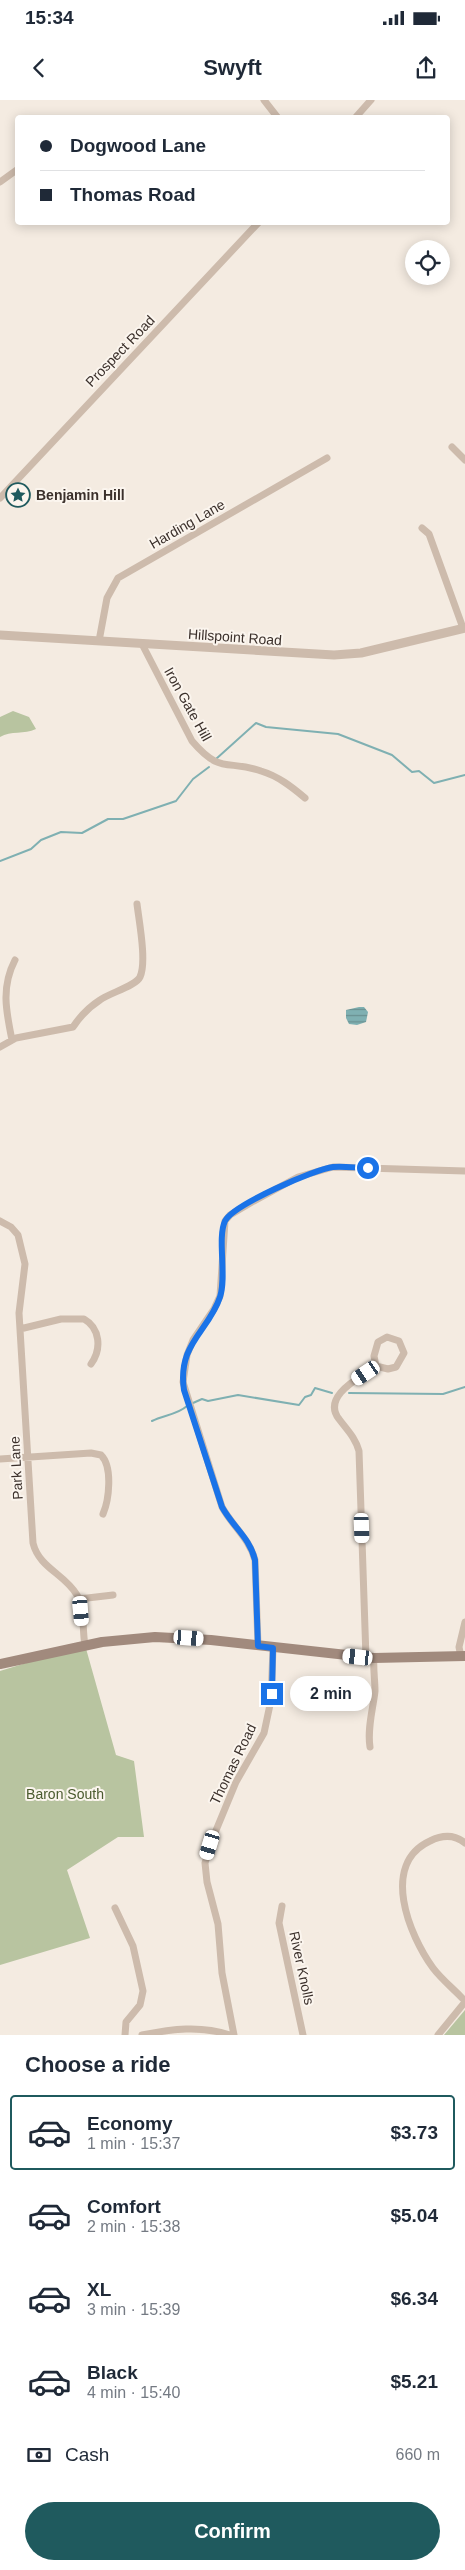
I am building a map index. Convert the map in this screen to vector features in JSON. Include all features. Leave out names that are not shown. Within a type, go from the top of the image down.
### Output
[{"type":"main road","points":[[0,1664],[85,1645],[155,1637],[370,1658],[463,1656]]},
{"type":"street","points":[[264,100],[276,115]]},
{"type":"street","points":[[358,115],[371,100]]},
{"type":"street","points":[[0,182],[15,171]]},
{"type":"street","name":"Prospect Road","points":[[0,498],[257,225]]},
{"type":"street","points":[[452,448],[465,460]]},
{"type":"street","name":"Harding Lane","points":[[99,641],[107,598],[118,578],[327,458]]},
{"type":"street","points":[[422,528],[429,534],[464,628]]},
{"type":"street","name":"Hillspoint Road","points":[[0,635],[341,655],[372,650],[464,628]]},
{"type":"street","name":"Iron Gate Hill","points":[[142,644],[192,741],[203,754],[212,761],[226,766],[260,770],[274,776],[305,798]]},
{"type":"street","points":[[0,1047],[12,1040],[73,1027],[79,1018],[94,1004],[135,982],[140,976],[142,959],[138,904]]},
{"type":"street","points":[[12,1040],[5,990],[7,977],[14,960]]},
{"type":"street","points":[[258,1646],[255,1560],[252,1547],[231,1524],[222,1507],[183,1382],[187,1355],[193,1340],[220,1296],[225,1221],[230,1215],[298,1177],[333,1167],[465,1172]]},
{"type":"street","name":"Park Lane","points":[[0,1221],[16,1233],[24,1256],[25,1275],[19,1307],[34,1549],[42,1562],[70,1586],[79,1599]]},
{"type":"street","points":[[20,1329],[61,1319],[84,1318],[95,1328],[98,1338],[97,1352],[91,1364]]},
{"type":"street","points":[[370,1747],[368,1737],[373,1719],[375,1680],[370,1658],[359,1451],[354,1436],[338,1419],[334,1409],[336,1399],[342,1390],[376,1366],[388,1369],[396,1367],[404,1353],[399,1341],[387,1337],[378,1342],[374,1356],[376,1366]]},
{"type":"street","points":[[0,1459],[91,1453],[101,1455],[107,1464],[109,1500],[103,1514]]},
{"type":"street","points":[[85,1645],[79,1599],[113,1595]]},
{"type":"street","points":[[463,1656],[459,1647],[465,1622]]},
{"type":"street","name":"Thomas Road","points":[[232,2035],[222,1973],[218,1924],[206,1877],[205,1863],[210,1845],[232,1791],[242,1769],[258,1746],[267,1723],[272,1700],[273,1648]]},
{"type":"street","points":[[438,2035],[465,2001],[434,1969],[417,1941],[408,1919],[402,1876],[407,1862],[414,1851],[426,1843],[439,1837],[451,1836],[465,1843]]},
{"type":"street","name":"River Knolls","points":[[282,1906],[279,1923],[303,2035]]},
{"type":"street","points":[[114,1908],[133,1946],[143,1991],[140,2005],[126,2022],[125,2035]]},
{"type":"street","points":[[142,2035],[190,2028],[207,2029],[232,2035]]},
{"type":"green space","points":[[13,711],[29,717],[36,729],[0,737],[0,717]]},
{"type":"green space","name":"Baron South","points":[[85,1645],[116,1755],[134,1761],[144,1837],[118,1837],[67,1870],[90,1938],[0,1965],[0,1671]]},
{"type":"green space","points":[[465,2010],[465,2035],[444,2035]]},
{"type":"water","points":[[364,1007],[368,1012],[366,1022],[357,1025],[349,1024],[346,1018],[346,1010]]},
{"type":"waterway","points":[[216,759],[256,723],[266,727],[338,734],[392,755],[412,772],[419,771],[434,783],[465,775]]},
{"type":"waterway","points":[[0,861],[31,849],[41,840],[61,832],[82,833],[108,819],[123,819],[176,801],[193,779],[209,767]]},
{"type":"waterway","points":[[349,1393],[443,1394],[465,1387]]},
{"type":"waterway","points":[[193,1403],[202,1399],[208,1401],[238,1395],[299,1405],[305,1397],[311,1395],[315,1388],[332,1393]]},
{"type":"waterway","points":[[152,1421],[187,1406]]},
{"type":"place","name":"Benjamin Hill","points":[[18,495]]},
{"type":"route","points":[[272,1694],[273,1648],[258,1646],[255,1560],[252,1547],[231,1524],[222,1507],[184,1390],[183,1374],[187,1355],[193,1340],[214,1309],[220,1296],[224,1228],[225,1221],[230,1215],[298,1177],[333,1167],[368,1168]]}]
